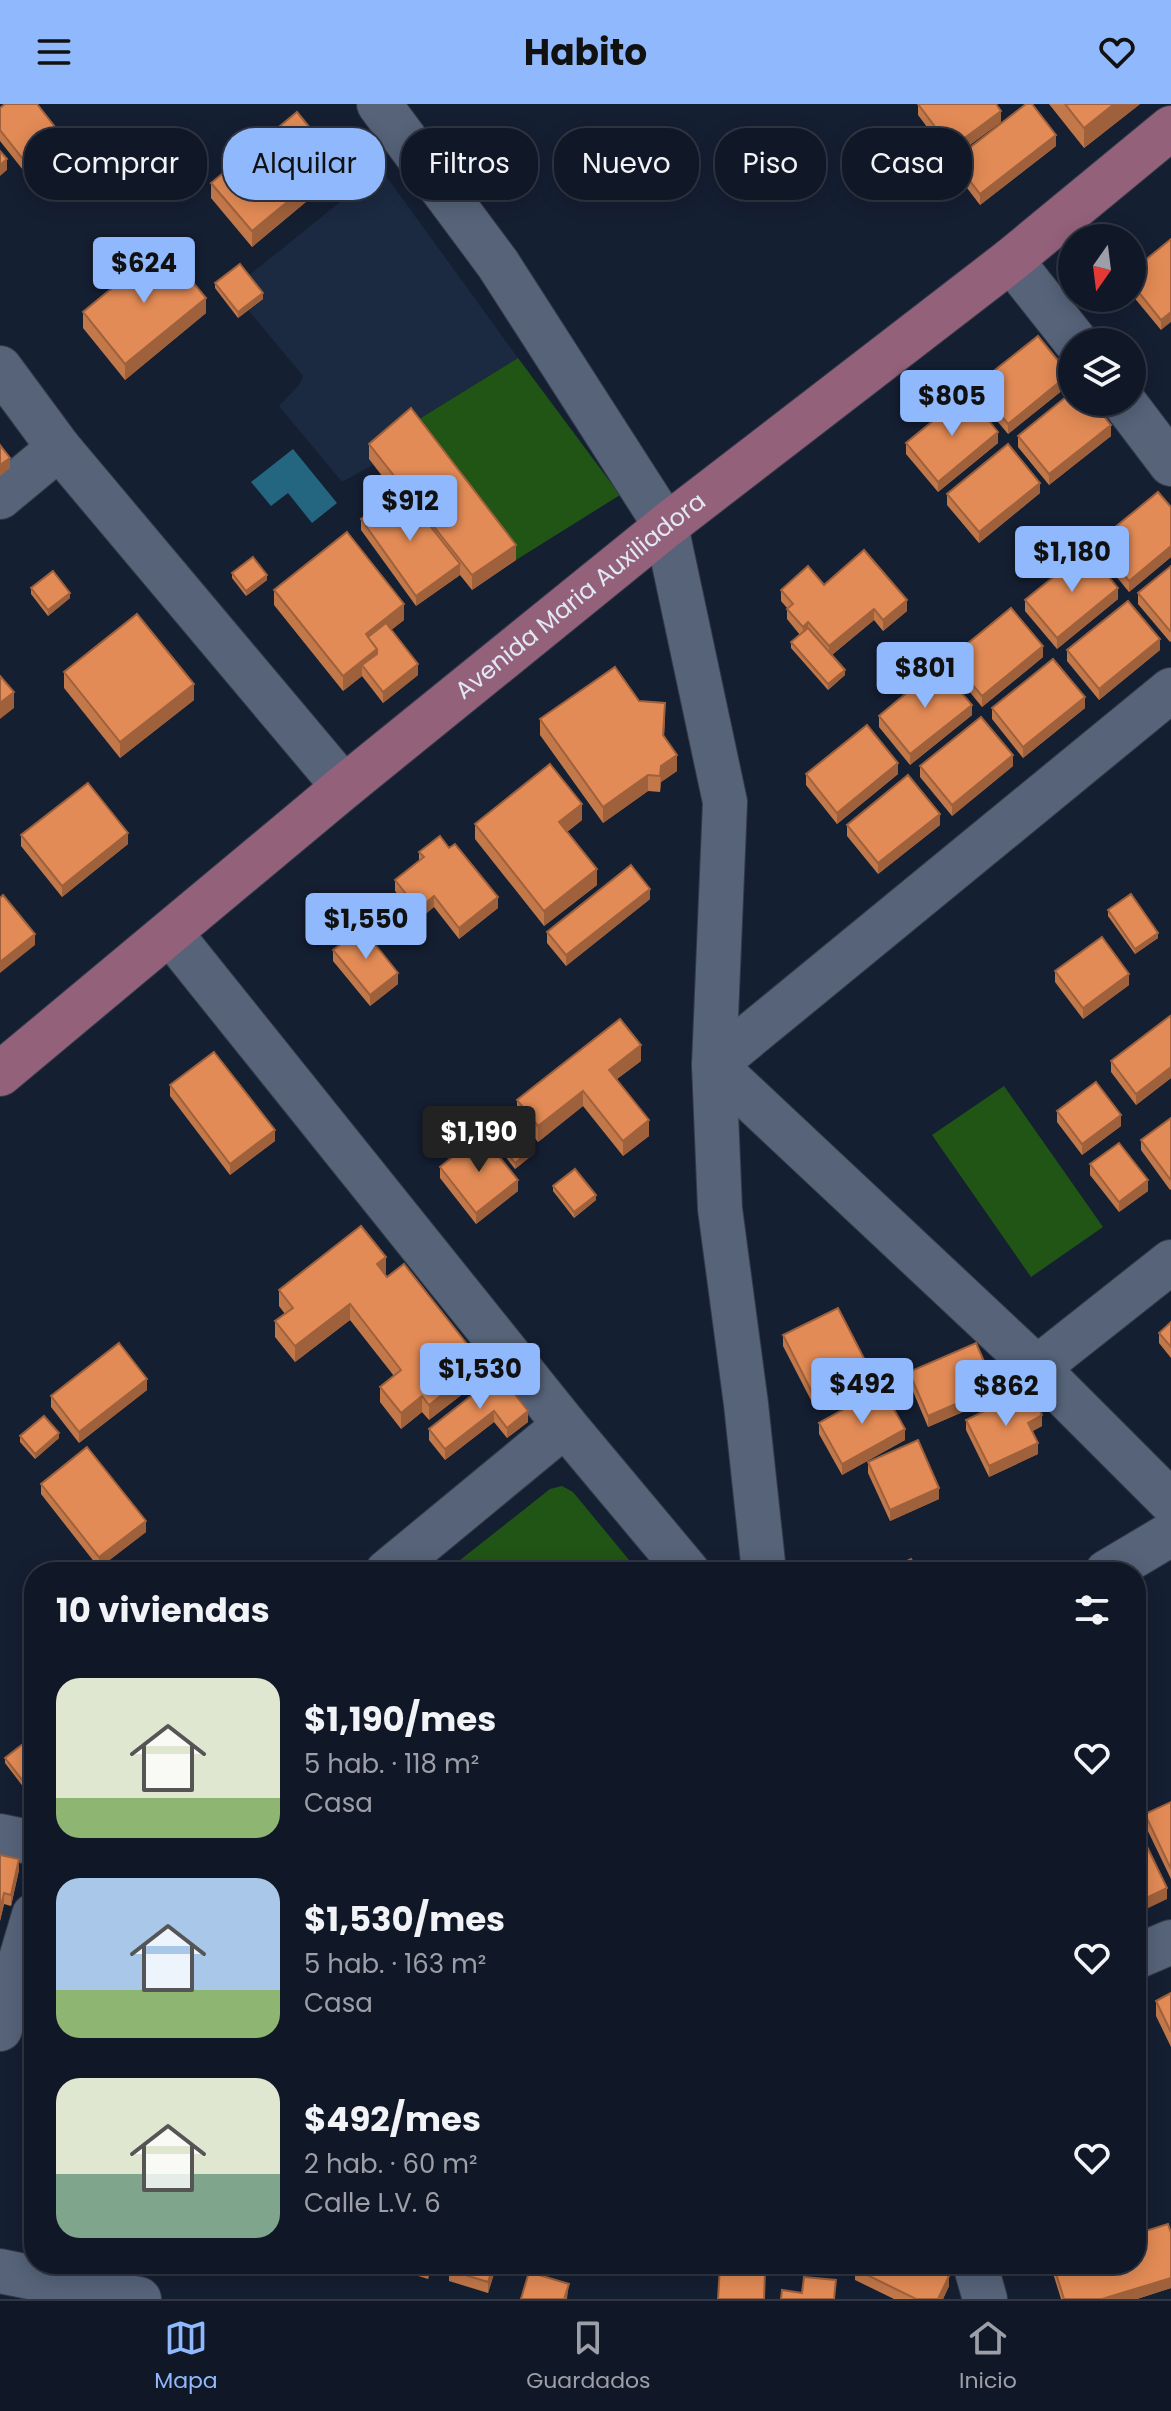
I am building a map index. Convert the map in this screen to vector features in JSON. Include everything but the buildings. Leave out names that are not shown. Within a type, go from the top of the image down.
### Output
[{"type":"main road","name":"Avenida Maria Auxiliadora","points":[[0,1074],[344,787],[666,526],[1011,260],[1171,128]]},
{"type":"street","points":[[379,104],[498,264],[666,526],[725,802],[714,1065],[720,1209],[763,1562]]},
{"type":"street","points":[[1011,260],[1065,328]]},
{"type":"street","points":[[0,368],[59,448],[344,787]]},
{"type":"street","points":[[1135,416],[1171,464]]},
{"type":"street","points":[[0,497],[59,448]]},
{"type":"street","points":[[714,1065],[1171,690]]},
{"type":"street","points":[[171,934],[565,1425],[680,1562]]},
{"type":"street","points":[[714,1065],[1037,1368],[1171,1502]]},
{"type":"street","points":[[1037,1368],[1171,1262]]},
{"type":"street","points":[[399,1562],[565,1425]]},
{"type":"street","points":[[1124,1562],[1171,1534]]},
{"type":"street","points":[[0,1836],[24,1841]]},
{"type":"street","points":[[1146,1953],[1171,1942]]},
{"type":"street","points":[[0,2029],[24,1949]]},
{"type":"street","points":[[0,2271],[129,2298]]},
{"type":"street","points":[[978,2274],[985,2299]]},
{"type":"shaded area","points":[[385,175],[518,358],[411,424],[369,459],[373,465],[342,482],[279,406],[300,384],[303,376],[248,310],[247,277],[343,200],[385,200]]},
{"type":"shaded area","points":[[293,449],[337,503],[312,523],[288,493],[271,506],[251,482]]},
{"type":"green space","points":[[518,358],[620,495],[516,560],[411,424]]},
{"type":"green space","points":[[1004,1086],[1103,1227],[1031,1277],[932,1135]]},
{"type":"green space","points":[[562,1486],[573,1492],[631,1562],[458,1562],[550,1489]]}]
